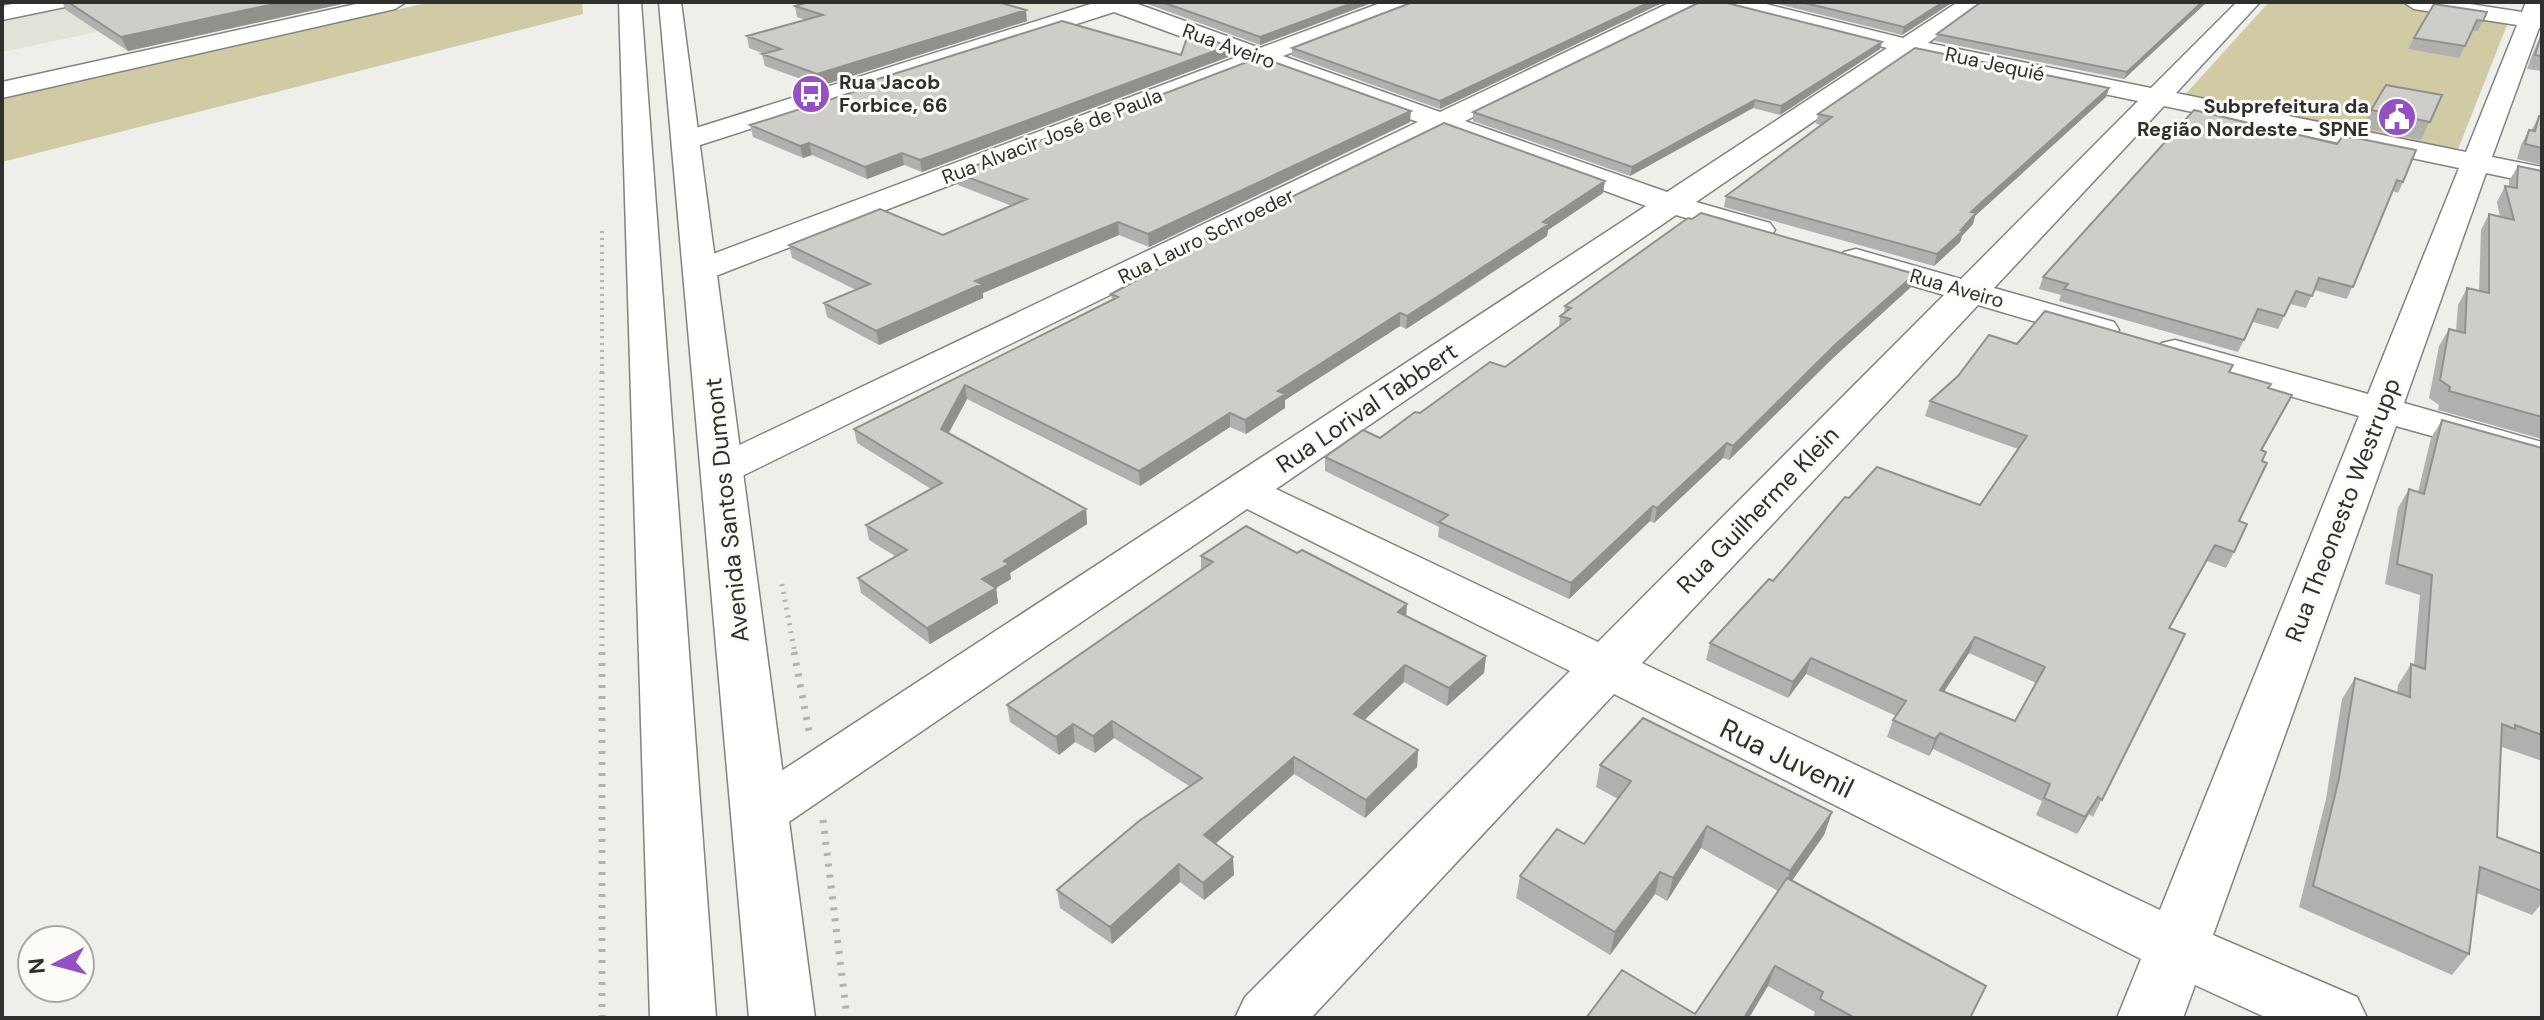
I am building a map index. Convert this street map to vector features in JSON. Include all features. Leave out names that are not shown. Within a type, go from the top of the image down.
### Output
[{"type":"street","points":[[2,13],[57,2]]},
{"type":"street","points":[[2,90],[395,2]]},
{"type":"street","points":[[630,2],[632,52],[622,225],[683,1018]]},
{"type":"street","name":"Avenida Santos Dumont","points":[[670,2],[782,1004]]},
{"type":"street","name":"Rua Alvacir José de Paula","points":[[701,270],[1403,2]]},
{"type":"street","name":"Rua Lauro Schroeder","points":[[723,469],[1689,2]]},
{"type":"street","name":"Rua Jequié","points":[[1731,2],[1908,46],[2542,176]]},
{"type":"street","name":"Rua Lorival Tabbert","points":[[760,813],[1973,2]]},
{"type":"street","name":"Rua Guilherme Klein","points":[[1268,1018],[2249,2]]},
{"type":"street","points":[[2414,2],[2536,15]]},
{"type":"street","points":[[687,140],[1114,3]]},
{"type":"street","name":"Rua Aveiro","points":[[1114,3],[1671,204],[2542,455]]},
{"type":"street","name":"Rua Theonesto Westrupp","points":[[2150,1018],[2381,409],[2536,15]]},
{"type":"street","points":[[632,52],[649,46],[676,49]]},
{"type":"street","points":[[622,225],[664,227],[690,219],[695,213]]},
{"type":"street","name":"Rua Juvenil","points":[[1244,490],[2176,947],[2334,1018]]},
{"type":"path","points":[[602,1018],[622,225]]},
{"type":"shaded area","points":[[35,2],[239,2],[2,52],[2,8]]},
{"type":"shaded area","points":[[431,2],[582,2],[583,14],[2,162],[2,99]]},
{"type":"shaded area","points":[[896,2],[1081,2],[1087,4],[998,33]]},
{"type":"shaded area","points":[[2269,2],[2391,2],[2509,20],[2457,152],[2183,97]]},
{"type":"building","points":[[68,2],[283,2],[121,37]]},
{"type":"building","points":[[809,2],[998,2],[1026,10],[817,74],[762,54],[781,49],[747,36],[823,15],[795,6]]},
{"type":"building","points":[[1162,2],[1355,2],[1260,37]]},
{"type":"building","points":[[1413,2],[1650,2],[1440,101],[1292,48]]},
{"type":"building","points":[[1700,2],[1723,2],[1882,42],[1781,106],[1755,100],[1632,167],[1473,112]]},
{"type":"building","points":[[1801,2],[1943,2],[1904,27]]},
{"type":"building","points":[[1981,2],[2202,2],[2127,72],[1937,34]]},
{"type":"building","points":[[2434,4],[2487,12],[2483,21],[2477,20],[2465,46],[2414,38]]},
{"type":"building","points":[[1062,21],[1181,55],[1189,32],[1228,46],[920,160],[902,153],[865,167],[809,143],[800,146],[750,125],[860,90],[852,87]]},
{"type":"building","points":[[2541,36],[2542,56],[2535,55]]},
{"type":"building","points":[[1915,48],[2109,88],[1971,212],[1976,213],[1961,230],[1964,230],[1937,254],[1726,196],[1832,117],[1818,114]]},
{"type":"building","points":[[1260,57],[1411,111],[1148,234],[1118,222],[975,281],[982,284],[876,331],[824,303],[870,284],[789,245],[880,209],[943,235],[1027,199],[956,173]]},
{"type":"building","points":[[2386,85],[2442,95],[2430,122],[2371,110]]},
{"type":"building","points":[[2194,110],[2337,144],[2342,137],[2356,138],[2416,150],[2403,182],[2397,180],[2353,287],[2319,278],[2312,296],[2296,291],[2284,316],[2258,309],[2244,340],[2064,289],[2068,284],[2043,277]]},
{"type":"building","points":[[2539,116],[2542,116],[2542,148],[2525,144],[2529,130],[2535,131]]},
{"type":"building","points":[[1444,123],[1605,181],[1543,222],[1549,224],[1407,316],[1400,313],[1278,391],[1285,394],[1245,420],[1230,413],[1139,471],[965,385],[941,429],[1086,509],[1004,561],[1009,564],[982,579],[996,588],[927,628],[858,578],[907,550],[866,525],[942,483],[854,429],[1118,297],[1111,294],[1191,251],[1184,249]]},
{"type":"building","points":[[2518,166],[2542,171],[2542,417],[2449,391],[2450,387],[2440,380],[2449,329],[2465,333],[2467,288],[2489,293],[2489,214],[2514,220],[2505,186],[2517,188]]},
{"type":"building","points":[[1701,213],[1915,274],[1837,343],[1733,446],[1727,443],[1657,508],[1653,506],[1571,583],[1439,522],[1448,515],[1325,457],[1363,430],[1380,438],[1490,362],[1505,367],[1570,319],[1560,316],[1571,308],[1565,306],[1688,218]]},
{"type":"building","points":[[2045,311],[2233,365],[2229,372],[2271,384],[2268,388],[2292,395],[2261,450],[2266,452],[2262,461],[2267,463],[2239,521],[2247,524],[2234,552],[2215,545],[2169,628],[2185,634],[2102,800],[2098,797],[2085,817],[2044,798],[2050,784],[1940,733],[1935,739],[1893,720],[1906,701],[1811,658],[1793,682],[1710,643],[1769,579],[1773,581],[1845,497],[1849,498],[1877,467],[1980,505],[2027,436],[1930,401],[1958,376],[1989,335],[2017,344]],"holes":[[[1975,637],[2045,667],[2015,721],[1940,690]]]},
{"type":"building","points":[[2442,420],[2542,448],[2542,735],[2515,725],[2515,729],[2502,724],[2497,837],[2542,854],[2542,891],[2480,867],[2469,954],[2313,886],[2339,778],[2355,678],[2410,697],[2411,664],[2425,669],[2432,575],[2397,564],[2409,489],[2424,494]]},
{"type":"building","points":[[1246,526],[1297,553],[1302,550],[1407,604],[1398,612],[1486,656],[1449,688],[1405,665],[1354,714],[1418,750],[1366,800],[1294,757],[1204,835],[1233,857],[1203,883],[1179,864],[1110,927],[1057,890],[1139,821],[1202,778],[1112,721],[1093,736],[1073,724],[1056,737],[1007,705],[1213,562],[1201,556]]},
{"type":"building","points":[[1643,718],[1832,812],[1790,871],[1707,826],[1673,878],[1660,872],[1615,932],[1520,876],[1557,829],[1584,844],[1631,781],[1600,765]]},
{"type":"building","points":[[1787,878],[1986,986],[1970,1018],[1855,1018],[1820,999],[1823,992],[1775,966],[1744,1018],[1586,1018],[1622,970],[1695,1014]]},
{"type":"place","name":"Rua Jacob Forbice, 66","points":[[811,94]]},
{"type":"place","name":"Subprefeitura da Região Nordeste - SPNE","points":[[2397,117]]}]
